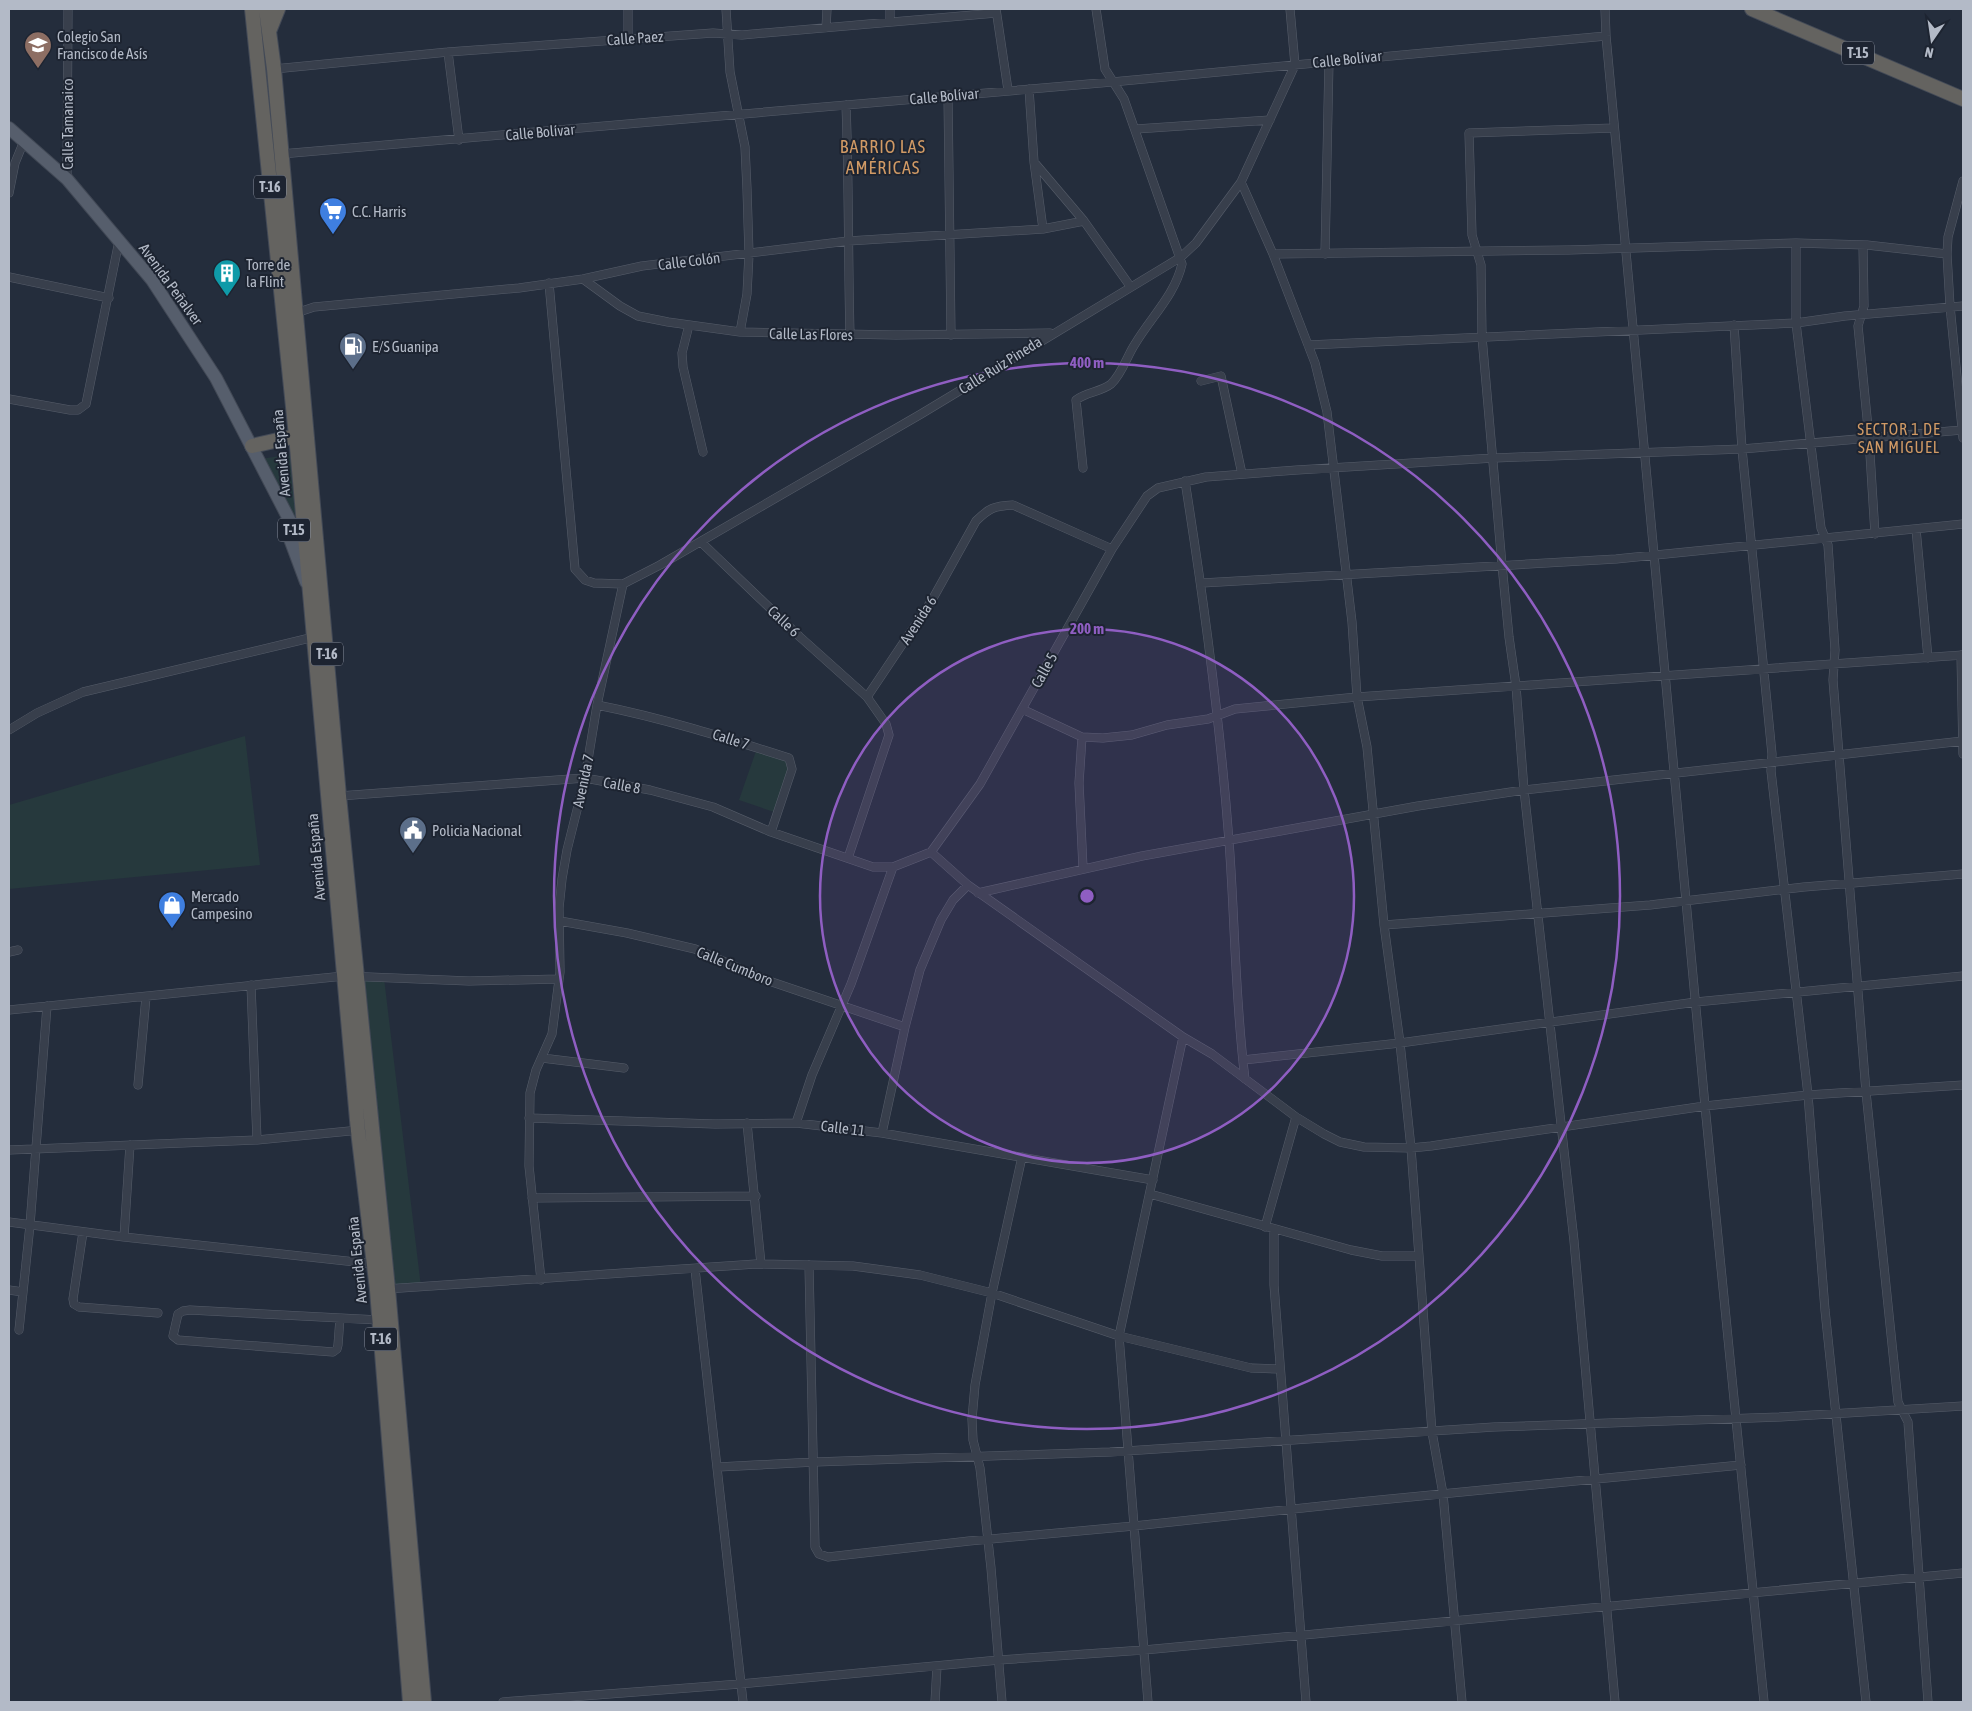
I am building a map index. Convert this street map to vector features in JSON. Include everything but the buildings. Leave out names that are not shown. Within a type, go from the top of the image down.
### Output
[{"type":"highway","name":"Avenida España","points":[[255,9],[269,31],[274,69],[320,572],[339,796],[351,976]]},
{"type":"highway","name":"Avenida España","points":[[255,9],[257,60],[296,436],[314,637],[351,976],[424,1702]]},
{"type":"highway","points":[[269,31],[278,9]]},
{"type":"highway","name":"T-15","points":[[1759,10],[1963,99]]},
{"type":"highway","name":"T-16","points":[[257,60],[269,31]]},
{"type":"highway","points":[[252,446],[296,436]]},
{"type":"highway","name":"Avenida España","points":[[365,1130],[374,1264],[383,1290],[379,1320],[410,1702]]},
{"type":"main road","name":"Avenida Peñalver","points":[[9,128],[67,178],[152,280],[216,378],[271,486]]},
{"type":"main road","name":"T-15","points":[[271,486],[307,554],[320,572]]},
{"type":"main road","name":"T-16","points":[[271,486],[311,596]]},
{"type":"street","name":"Calle Tamanaico","points":[[67,178],[68,9]]},
{"type":"street","points":[[628,9],[628,38]]},
{"type":"street","points":[[726,9],[730,72],[745,147],[749,254],[747,294],[740,332]]},
{"type":"street","points":[[826,28],[827,9]]},
{"type":"street","points":[[890,9],[890,22]]},
{"type":"street","points":[[1083,468],[1076,400],[1082,395],[1111,384],[1135,344],[1171,291],[1180,274],[1182,264],[1136,128],[1124,99],[1105,69],[1096,9]]},
{"type":"street","points":[[1290,9],[1295,65]]},
{"type":"street","points":[[1605,9],[1653,555],[1764,1702]]},
{"type":"street","points":[[996,11],[1008,90]]},
{"type":"street","name":"Calle Paez","points":[[274,69],[448,52],[628,38],[714,33],[742,35],[996,11]]},
{"type":"street","name":"Calle Bolívar","points":[[282,154],[846,106],[1295,65],[1328,60],[1606,36]]},
{"type":"street","points":[[448,52],[458,140]]},
{"type":"street","points":[[1325,254],[1328,60]]},
{"type":"street","name":"Calle Ruiz Pineda","points":[[622,584],[702,543],[921,414],[1180,257],[1196,243],[1240,182],[1295,65]]},
{"type":"street","points":[[1029,89],[1034,162],[1043,229]]},
{"type":"street","points":[[948,96],[951,335]]},
{"type":"street","points":[[846,106],[850,335]]},
{"type":"street","points":[[1136,128],[1270,120]]},
{"type":"street","points":[[1614,128],[1469,133],[1472,235],[1481,265],[1482,337],[1502,565],[1591,1424],[1615,1702]]},
{"type":"street","points":[[9,193],[15,163],[24,141]]},
{"type":"street","points":[[1034,162],[1084,221],[1130,286]]},
{"type":"street","points":[[1963,181],[1948,237],[1947,254],[1950,306],[1963,434]]},
{"type":"street","points":[[1240,182],[1273,254],[1315,363],[1327,412],[1347,574],[1357,697],[1367,747],[1384,925],[1400,1043],[1432,1432],[1443,1494],[1462,1702]]},
{"type":"street","name":"Calle Colón","points":[[296,313],[314,307],[520,288],[642,266],[848,241],[1043,229],[1084,221]]},
{"type":"street","points":[[9,399],[70,410],[78,410],[86,404],[109,298],[119,241]]},
{"type":"street","points":[[1273,254],[1796,243],[1863,244],[1947,254]]},
{"type":"street","points":[[1796,243],[1796,323],[1821,528],[1828,546],[1835,640],[1833,680],[1838,754],[1866,1092],[1898,1402],[1908,1422],[1909,1431],[1928,1702]]},
{"type":"street","points":[[1863,244],[1864,306],[1859,316],[1858,326],[1869,438],[1875,534]]},
{"type":"street","points":[[9,277],[109,298]]},
{"type":"street","name":"Calle Las Flores","points":[[583,278],[620,306],[638,316],[740,332],[850,335],[1052,333]]},
{"type":"street","points":[[549,283],[575,569],[585,580],[590,582],[622,584]]},
{"type":"street","points":[[1308,345],[1796,323],[1963,306]]},
{"type":"street","points":[[690,325],[682,353],[683,367],[703,452]]},
{"type":"street","points":[[1734,326],[1742,448],[1764,669],[1772,762],[1771,771],[1808,1095],[1824,1301],[1866,1702]]},
{"type":"street","points":[[1201,380],[1221,376],[1242,474]]},
{"type":"street","name":"Calle 5","points":[[931,852],[980,784],[1112,548],[1147,496],[1158,488],[1186,481],[1242,474],[1494,458],[1742,448],[1869,438],[1963,434]]},
{"type":"street","points":[[1186,481],[1202,583],[1217,716],[1229,841],[1245,1079]]},
{"type":"street","name":"Avenida 6","points":[[867,696],[932,600],[976,521],[984,512],[994,506],[1013,505],[1112,548]]},
{"type":"street","points":[[1202,583],[1456,569],[1653,555],[1963,524]]},
{"type":"street","points":[[1916,529],[1928,658]]},
{"type":"street","name":"Calle 6","points":[[702,543],[800,637],[867,696]]},
{"type":"street","name":"Avenida 7","points":[[541,1280],[529,1166],[530,1093],[552,1034],[559,979],[562,879],[566,850],[584,778],[622,584]]},
{"type":"street","points":[[9,730],[37,713],[83,692],[314,637]]},
{"type":"street","points":[[1022,709],[1082,737],[1103,738],[1132,735],[1167,726],[1208,719],[1235,709],[1357,697],[1962,655],[1963,754]]},
{"type":"street","points":[[848,858],[889,735],[886,724],[867,696]]},
{"type":"street","name":"Calle 7","points":[[597,705],[706,731],[789,758],[792,769],[771,832]]},
{"type":"street","points":[[1082,737],[1079,783],[1083,868]]},
{"type":"street","points":[[978,893],[1083,868],[1418,806],[1524,790],[1963,741]]},
{"type":"street","name":"Calle 8","points":[[339,796],[584,778],[650,790],[712,807],[771,832],[873,867],[893,868]]},
{"type":"street","points":[[796,1123],[812,1075],[842,1006],[893,868],[931,852],[968,886],[1183,1037],[1212,1054],[1296,1117],[1340,1142],[1364,1147],[1410,1148],[1705,1106],[1808,1095],[1963,1085]]},
{"type":"street","points":[[1384,925],[1538,914],[1785,889],[1963,874]]},
{"type":"street","points":[[882,1133],[905,1027],[920,970],[935,932],[953,900],[968,886]]},
{"type":"street","name":"Calle Cumboro","points":[[560,921],[627,933],[695,949],[769,981],[905,1027]]},
{"type":"street","points":[[9,952],[18,950]]},
{"type":"street","points":[[9,1010],[351,976],[469,981],[559,979]]},
{"type":"street","points":[[1243,1060],[1400,1043],[1696,1002],[1963,976]]},
{"type":"street","points":[[251,985],[257,1140]]},
{"type":"street","points":[[138,1085],[146,997]]},
{"type":"street","points":[[19,1330],[30,1225],[47,1006]]},
{"type":"street","points":[[1148,1702],[1119,1336],[1183,1037]]},
{"type":"street","points":[[542,1058],[624,1068]]},
{"type":"street","points":[[1265,1227],[1296,1117]]},
{"type":"street","name":"Calle 11","points":[[529,1118],[796,1123],[882,1133],[1153,1180]]},
{"type":"street","points":[[747,1123],[756,1196],[761,1264]]},
{"type":"street","points":[[9,1150],[257,1140],[365,1130]]},
{"type":"street","points":[[124,1237],[130,1145]]},
{"type":"street","points":[[1002,1702],[988,1539],[978,1458],[973,1440],[972,1419],[974,1393],[992,1293],[1022,1157]]},
{"type":"street","points":[[1150,1194],[1358,1252],[1382,1256],[1419,1256]]},
{"type":"street","points":[[532,1198],[756,1196]]},
{"type":"street","points":[[9,1222],[124,1237],[374,1264]]},
{"type":"street","points":[[1274,1229],[1273,1268],[1306,1702]]},
{"type":"street","points":[[83,1232],[73,1299],[74,1304],[79,1307],[158,1312]]},
{"type":"street","points":[[383,1290],[761,1264],[853,1266],[920,1276],[992,1293],[1119,1336],[1251,1368],[1280,1369]]},
{"type":"street","points":[[809,1265],[815,1547],[819,1554],[828,1557],[988,1539],[1741,1466]]},
{"type":"street","points":[[695,1269],[743,1702]]},
{"type":"street","points":[[9,1290],[23,1292]]},
{"type":"street","points":[[340,1318],[338,1345],[337,1349],[333,1352],[178,1340],[173,1336],[178,1314],[190,1310],[379,1320]]},
{"type":"street","points":[[718,1467],[1128,1451],[1494,1427],[1736,1419],[1963,1406]]},
{"type":"street","points":[[503,1702],[740,1684],[999,1660],[1144,1650],[1963,1572]]},
{"type":"street","points":[[935,1702],[937,1666]]},
{"type":"green space","points":[[292,454],[298,526],[261,459]]},
{"type":"green space","points":[[245,736],[260,865],[9,889],[9,805]]},
{"type":"green space","points":[[756,751],[791,763],[774,812],[739,800]]},
{"type":"green space","points":[[357,977],[384,978],[421,1287],[388,1289]]},
{"type":"place","name":"Colegio San Francisco de Asís","points":[[38,69]]},
{"type":"place","name":"C.C. Harris","points":[[333,235]]},
{"type":"place","name":"Torre de la Flint","points":[[227,297]]},
{"type":"place","name":"E/S Guanipa","points":[[353,370]]},
{"type":"place","name":"Policia Nacional","points":[[413,854]]},
{"type":"place","name":"Mercado Campesino","points":[[172,929]]},
{"type":"district","name":"BARRIO LAS AMÉRICAS","points":[[883,156]]},
{"type":"district","name":"SECTOR 1 DE SAN MIGUEL","points":[[1899,438]]}]
